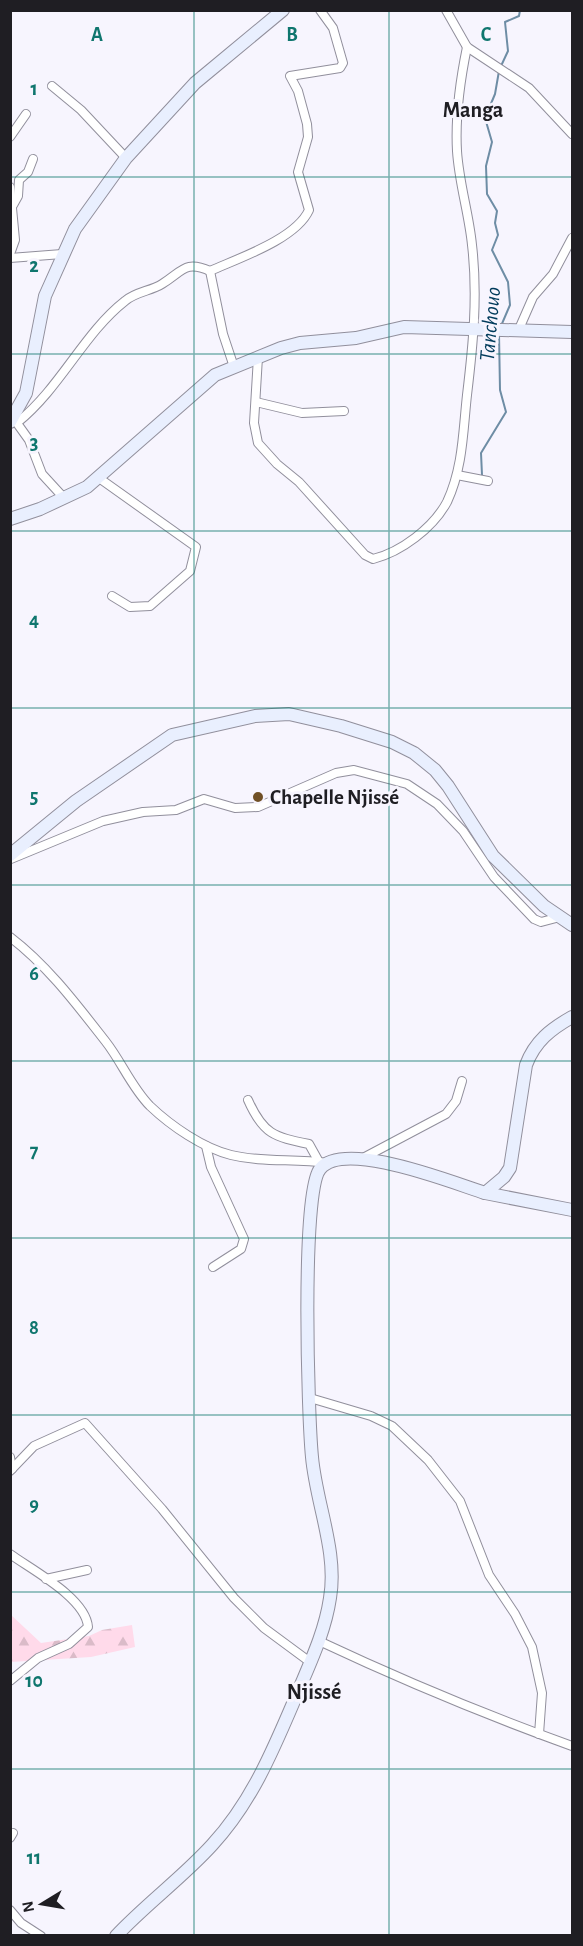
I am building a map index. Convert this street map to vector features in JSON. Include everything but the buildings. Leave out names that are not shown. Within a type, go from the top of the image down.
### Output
[{"type":"street","points":[[13,420],[26,393],[38,323],[62,254],[75,229],[126,158],[195,83],[283,10]]},
{"type":"street","points":[[13,420],[56,385],[94,333],[126,299],[148,292],[177,275],[185,266],[194,265],[210,271],[273,242],[304,220],[309,210],[298,172],[308,136],[307,124],[298,91],[290,76],[340,68],[343,63],[333,28],[320,10]]},
{"type":"street","points":[[446,10],[467,47],[529,88],[573,134]]},
{"type":"street","points":[[258,357],[255,434],[265,452],[299,482],[353,543],[373,559],[384,556],[406,543],[433,522],[447,500],[457,475],[464,433],[474,329],[472,244],[457,153],[459,95],[467,47]]},
{"type":"street","points":[[52,86],[81,110],[126,158]]},
{"type":"street","points":[[10,137],[26,114]]},
{"type":"street","points":[[13,205],[18,196],[19,180],[28,172],[33,159]]},
{"type":"street","points":[[10,188],[15,240],[10,256],[62,254]]},
{"type":"street","points":[[519,329],[533,297],[553,274],[573,238]]},
{"type":"street","points":[[210,271],[223,334],[234,366]]},
{"type":"street","points":[[10,519],[64,498],[99,478],[202,384],[234,366],[300,343],[346,340],[398,328],[573,332]]},
{"type":"street","points":[[256,402],[302,413],[344,411]]},
{"type":"street","points":[[13,420],[29,440],[42,474],[64,498]]},
{"type":"street","points":[[457,475],[488,481]]},
{"type":"street","points":[[99,478],[165,522],[196,547],[190,571],[150,606],[130,607],[112,596]]},
{"type":"street","points":[[10,857],[76,801],[172,735],[255,716],[289,714],[341,726],[392,742],[414,753],[435,770],[448,786],[493,856],[521,885],[573,925]]},
{"type":"street","points":[[10,857],[103,821],[143,812],[176,810],[204,799],[235,808],[258,807],[336,773],[354,770],[408,784],[421,791],[452,817],[494,877],[534,919],[541,922],[560,916]]},
{"type":"street","points":[[10,937],[60,985],[107,1043],[149,1105],[206,1146],[231,1155],[267,1161],[376,1160],[485,1193],[573,1210]]},
{"type":"street","points":[[485,1193],[504,1178],[510,1168],[526,1065],[531,1051],[553,1027],[573,1017]]},
{"type":"street","points":[[363,1159],[446,1114],[456,1101],[462,1081]]},
{"type":"street","points":[[248,1100],[264,1128],[286,1140],[309,1143],[323,1162]]},
{"type":"street","points":[[206,1146],[211,1167],[244,1239],[242,1249],[213,1267]]},
{"type":"street","points":[[116,1935],[212,1845],[240,1810],[263,1770],[319,1641],[329,1607],[331,1583],[327,1542],[312,1457],[310,1398],[310,1205],[315,1176],[323,1162]]},
{"type":"street","points":[[310,1398],[371,1416],[392,1426],[428,1460],[460,1501],[489,1575],[515,1614],[532,1647],[542,1693],[539,1734]]},
{"type":"street","points":[[11,1470],[34,1446],[85,1423],[162,1509],[234,1598],[264,1628],[310,1662]]},
{"type":"street","points":[[10,1457],[11,1470]]},
{"type":"street","points":[[10,1554],[73,1600],[84,1615],[88,1627],[69,1644],[38,1658],[10,1681]]},
{"type":"street","points":[[46,1579],[87,1570]]},
{"type":"street","points":[[319,1641],[405,1682],[573,1746]]},
{"type":"street","points":[[10,1910],[21,1923],[41,1935]]},
{"type":"green space","points":[[10,1614],[41,1643],[89,1636],[102,1630],[132,1625],[135,1647],[91,1657],[11,1662]]},
{"type":"waterway","name":"Tanchouo","points":[[501,66],[508,51],[505,22],[519,16],[520,10]]},
{"type":"waterway","name":"Tanchouo","points":[[499,71],[495,94],[485,118],[492,142],[486,166],[487,194],[497,211],[495,223],[498,235],[492,250],[508,282],[510,305],[501,326]]},
{"type":"waterway","name":"Tanchouo","points":[[482,475],[481,453],[506,412],[500,390],[499,334]]},
{"type":"place","name":"Chapelle Njissé","points":[[258,797]]},
{"type":"district","name":"Manga","points":[[473,109]]},
{"type":"district","name":"Njissé","points":[[314,1691]]}]
